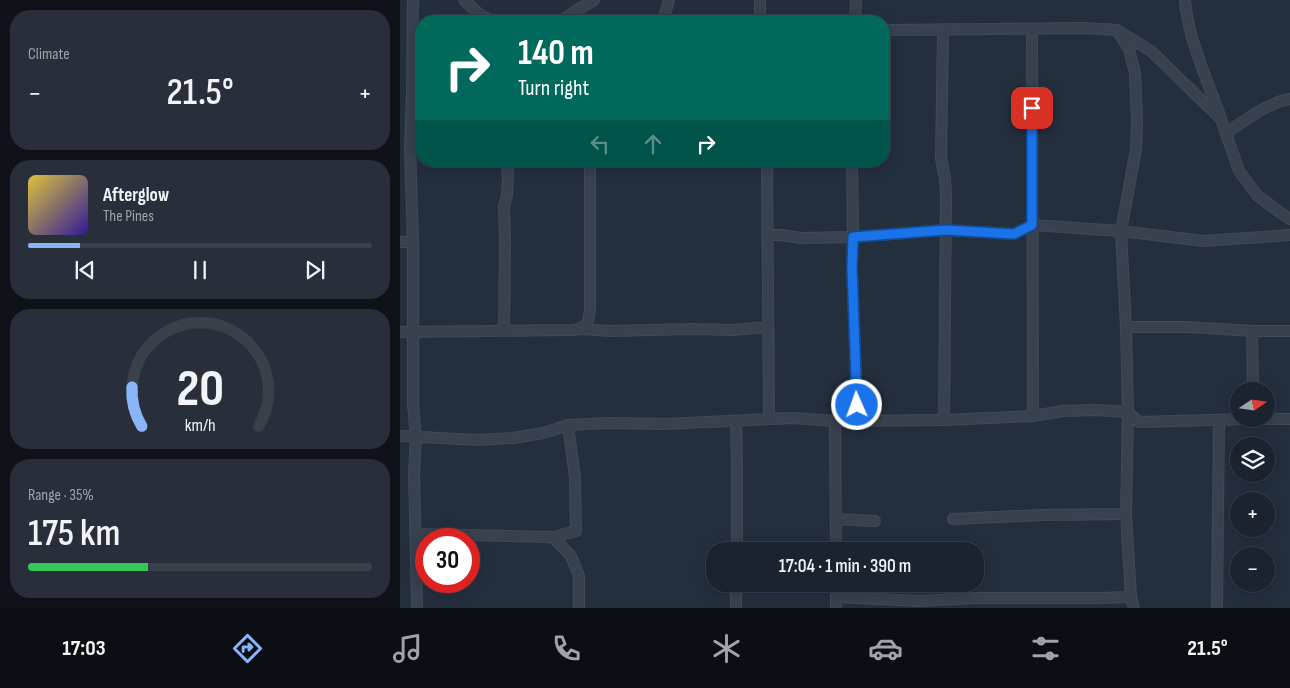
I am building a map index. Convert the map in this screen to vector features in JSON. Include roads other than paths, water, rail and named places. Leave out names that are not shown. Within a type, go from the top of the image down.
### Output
[{"type":"street","points":[[413,0],[415,18]]},
{"type":"street","points":[[464,0],[480,15]]},
{"type":"street","points":[[569,15],[594,0]]},
{"type":"street","points":[[665,15],[669,0]]},
{"type":"street","points":[[760,0],[760,15]]},
{"type":"street","points":[[855,15],[856,0]]},
{"type":"street","points":[[1185,0],[1193,40],[1240,171],[1257,194],[1290,219]]},
{"type":"street","points":[[890,30],[1084,28],[1117,30],[1151,51],[1221,119]]},
{"type":"street","points":[[1032,29],[1033,416]]},
{"type":"street","points":[[943,30],[941,158],[945,178],[946,230],[944,420]]},
{"type":"street","points":[[1117,30],[1128,49],[1134,73],[1137,121],[1136,149],[1121,231],[1128,412],[1126,514],[1131,597],[1134,608]]},
{"type":"street","points":[[415,54],[405,148],[413,242],[413,404],[416,437],[414,472],[416,528]]},
{"type":"street","points":[[1226,132],[1263,110],[1283,100],[1290,99]]},
{"type":"street","points":[[504,330],[504,207],[507,195],[507,167]]},
{"type":"street","points":[[582,329],[589,318],[590,308],[590,167]]},
{"type":"street","points":[[767,167],[769,419]]},
{"type":"street","points":[[835,421],[855,414],[857,405],[852,268],[852,167]]},
{"type":"street","points":[[768,235],[801,238],[853,237],[946,230],[1014,234],[1032,225],[1121,231],[1204,241],[1290,235]]},
{"type":"street","points":[[400,242],[413,242]]},
{"type":"street","points":[[400,332],[582,329],[610,331],[733,330],[768,327]]},
{"type":"street","points":[[1126,328],[1188,327],[1252,331],[1290,330]]},
{"type":"street","points":[[1252,331],[1253,382]]},
{"type":"street","points":[[400,436],[479,440],[513,438],[544,433],[568,425],[607,423],[665,424],[791,418],[835,421],[944,420],[1033,416],[1063,411],[1094,410],[1128,412],[1139,422],[1230,420]]},
{"type":"street","points":[[1275,419],[1290,419]]},
{"type":"street","points":[[1217,608],[1219,420]]},
{"type":"street","points":[[736,421],[737,542]]},
{"type":"street","points":[[835,421],[836,542]]},
{"type":"street","points":[[480,536],[553,538],[576,531],[575,478],[568,425]]},
{"type":"street","points":[[953,519],[1126,514]]},
{"type":"street","points":[[836,519],[875,521]]},
{"type":"street","points":[[553,538],[571,556],[579,576],[580,608]]},
{"type":"street","points":[[736,592],[736,608]]},
{"type":"street","points":[[836,592],[836,608]]},
{"type":"street","points":[[417,593],[417,608]]},
{"type":"street","points":[[836,597],[920,601],[973,598],[1131,597]]}]
